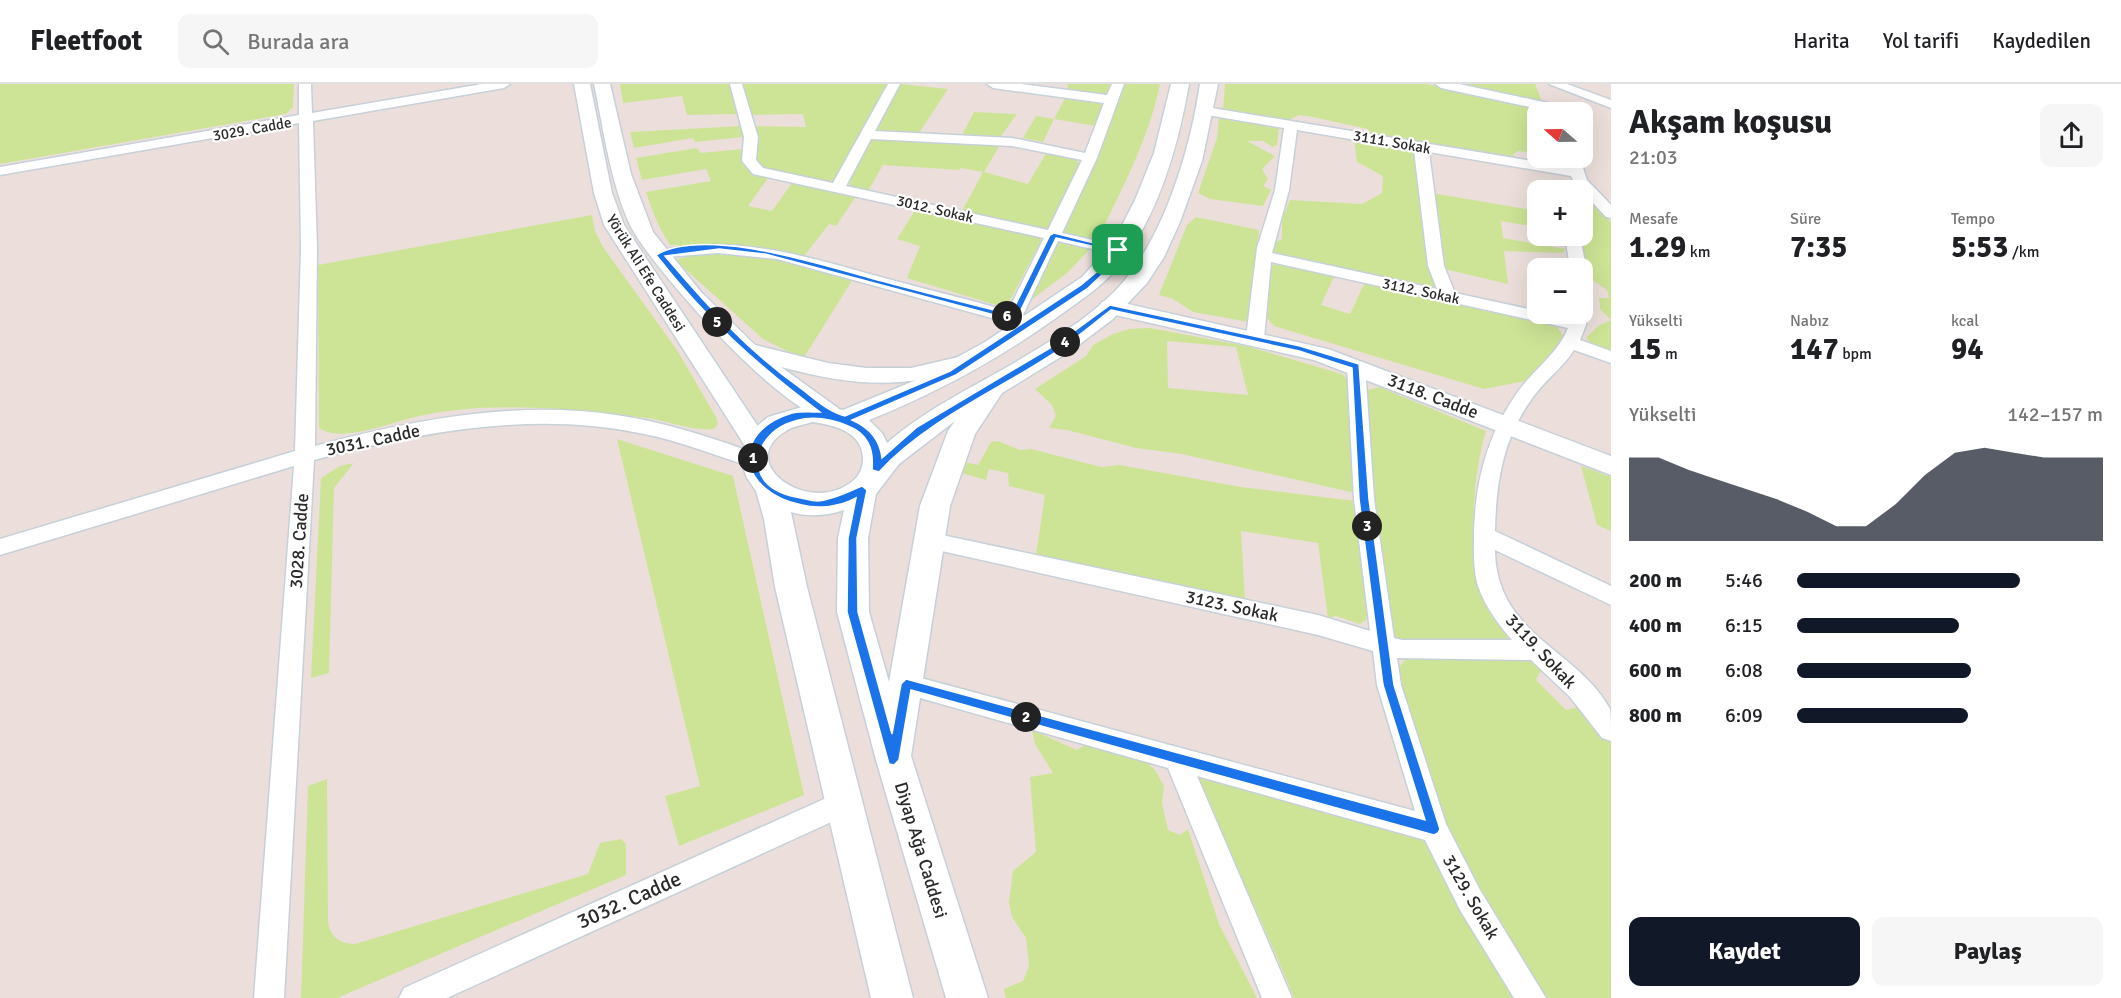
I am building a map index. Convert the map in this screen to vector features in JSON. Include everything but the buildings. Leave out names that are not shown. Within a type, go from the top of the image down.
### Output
[{"type":"main road","points":[[892,998],[791,587],[779,519],[770,490],[758,476],[755,452],[765,432],[794,416],[838,417],[932,383],[970,363],[1023,321],[1070,297],[1102,271],[1118,250],[1160,160],[1172,125],[1180,84]]},
{"type":"main road","points":[[770,490],[799,503],[816,505],[849,498],[869,480],[895,449],[920,430],[1058,347],[1110,307],[1128,290],[1153,257],[1190,168],[1206,111],[1209,84]]},
{"type":"main road","points":[[894,760],[935,506],[954,449],[972,416],[999,383]]},
{"type":"main road","name":"Diyap Ağa Caddesi","points":[[838,417],[862,428],[873,441],[878,455],[853,538],[853,612],[894,760],[967,998]]},
{"type":"street","name":"3028. Cadde","points":[[269,998],[305,455],[309,248],[304,120],[305,84]]},
{"type":"street","name":"3029. Cadde","points":[[0,171],[504,84]]},
{"type":"street","name":"Yörük Ali Efe Caddesi","points":[[582,84],[603,193],[614,225],[755,452]]},
{"type":"street","name":"Yörük Ali Efe Caddesi","points":[[602,84],[633,208],[644,234],[694,298],[747,351],[783,382],[838,417]]},
{"type":"street","name":"3012. Sokak","points":[[736,84],[751,137],[749,161],[752,167],[766,174],[838,187],[1118,250]]},
{"type":"street","points":[[838,187],[894,84]]},
{"type":"street","points":[[993,84],[1016,85],[1113,100]]},
{"type":"street","points":[[660,255],[719,247],[765,252],[1023,321],[1054,235],[1090,158],[1118,84]]},
{"type":"street","points":[[1441,84],[1527,104]]},
{"type":"street","points":[[1542,84],[1550,102]]},
{"type":"street","points":[[1555,84],[1611,104]]},
{"type":"street","name":"3111. Sokak","points":[[1206,111],[1421,147],[1567,180]]},
{"type":"street","points":[[1255,338],[1264,256],[1282,190],[1291,125]]},
{"type":"street","points":[[868,135],[1012,142],[1090,158]]},
{"type":"street","points":[[1421,147],[1436,266],[1448,297]]},
{"type":"street","points":[[1593,198],[1611,214]]},
{"type":"street","name":"3112. Sokak","points":[[1264,256],[1448,297],[1527,310]]},
{"type":"street","name":"3118. Cadde","points":[[1110,307],[1320,354],[1611,466]]},
{"type":"street","points":[[1578,324],[1572,343],[1611,357]]},
{"type":"street","name":"3119. Sokak","points":[[1572,343],[1527,392],[1506,424],[1492,456],[1487,479],[1485,566],[1492,592],[1514,625],[1575,687],[1611,730]]},
{"type":"street","points":[[747,351],[834,372],[877,377],[926,374],[970,363]]},
{"type":"street","name":"3129. Sokak","points":[[1356,366],[1364,499],[1389,685],[1434,829],[1470,900],[1531,998]]},
{"type":"street","name":"3031. Cadde","points":[[0,547],[305,455],[407,432],[489,420],[546,417],[598,420],[652,428],[704,442],[755,452]]},
{"type":"street","points":[[1485,536],[1611,597]]},
{"type":"street","name":"3123. Sokak","points":[[928,540],[1318,625],[1382,646],[1421,652],[1537,650]]},
{"type":"street","points":[[906,684],[1434,829]]},
{"type":"street","points":[[1176,757],[1277,998]]},
{"type":"street","name":"3032. Cadde","points":[[414,998],[844,802]]},
{"type":"green space","points":[[0,84],[294,84],[293,107],[286,114],[0,164]]},
{"type":"green space","points":[[620,84],[729,84],[739,114],[687,115],[682,96],[623,103]]},
{"type":"green space","points":[[742,84],[888,84],[837,178],[827,182],[769,171],[756,161],[754,126],[806,127],[803,114],[751,115]]},
{"type":"green space","points":[[901,84],[948,89],[919,133],[879,132],[877,127]]},
{"type":"green space","points":[[1068,84],[1110,84],[1106,95],[1102,95],[1067,90]]},
{"type":"green space","points":[[1124,84],[1160,84],[1149,124],[1134,163],[1098,239],[1093,241],[1061,233],[1119,102]]},
{"type":"green space","points":[[1225,84],[1426,84],[1527,104],[1527,152],[1519,151],[1513,154],[1514,157],[1527,161],[1378,136],[1370,133],[1368,129],[1313,117],[1299,115],[1287,121],[1223,110]]},
{"type":"green space","points":[[1456,84],[1535,84],[1542,101],[1533,102]]},
{"type":"green space","points":[[1066,96],[1105,103],[1096,126],[1054,119]]},
{"type":"green space","points":[[974,112],[1017,114],[1001,136],[962,135]]},
{"type":"green space","points":[[1036,116],[1054,119],[1043,142],[1023,138]]},
{"type":"green space","points":[[1219,117],[1271,124],[1279,128],[1277,145],[1273,147],[1263,141],[1247,141],[1275,156],[1262,169],[1268,179],[1263,186],[1271,190],[1263,206],[1210,199],[1198,193],[1217,138]]},
{"type":"green space","points":[[742,126],[742,137],[695,142],[693,138],[634,148],[630,132]]},
{"type":"green space","points":[[1354,138],[1416,148],[1441,288],[1275,254],[1272,251],[1272,244],[1282,239],[1282,219],[1290,200],[1362,204],[1382,193],[1383,176],[1357,162]]},
{"type":"green space","points":[[870,140],[1000,145],[984,172],[1028,184],[1047,152],[1073,158],[1082,165],[1050,228],[1041,229],[961,213],[983,172],[961,168],[960,170],[883,165],[868,191],[853,188],[848,182]]},
{"type":"green space","points":[[697,148],[700,153],[743,149],[749,169],[768,178],[748,206],[772,211],[792,183],[857,195],[836,226],[829,224],[801,260],[680,248],[678,245],[670,245],[666,239],[646,192],[711,181],[706,169],[642,180],[636,158]]},
{"type":"green space","points":[[1432,193],[1527,209],[1527,225],[1501,221],[1503,238],[1527,242],[1527,246],[1565,249],[1563,253],[1504,251],[1508,284],[1440,268]]},
{"type":"green space","points":[[1593,203],[1611,222],[1611,320],[1600,309],[1599,298],[1609,298],[1607,290],[1593,280],[1593,258],[1583,258],[1580,246],[1593,246]]},
{"type":"green space","points":[[916,209],[1041,237],[1006,308],[907,278],[920,246],[897,239]]},
{"type":"green space","points":[[592,215],[595,231],[603,247],[677,350],[716,417],[718,424],[714,429],[697,429],[647,418],[558,409],[498,407],[440,412],[351,433],[339,434],[319,428],[318,265]]},
{"type":"green space","points":[[1196,217],[1259,230],[1249,322],[1193,312],[1173,299],[1159,295],[1187,225]]},
{"type":"green space","points":[[1056,240],[1091,248],[1067,273],[1027,303]]},
{"type":"green space","points":[[709,251],[765,256],[853,279],[803,359],[763,339],[675,260]]},
{"type":"green space","points":[[1279,262],[1335,275],[1321,305],[1350,314],[1365,282],[1527,318],[1527,324],[1556,325],[1563,336],[1526,381],[1484,389],[1274,326],[1265,316],[1271,266]]},
{"type":"green space","points":[[1611,320],[1611,351],[1593,345],[1586,338],[1598,326]]},
{"type":"green space","points":[[1150,328],[1246,346],[1342,374],[1348,380],[1355,493],[1182,454],[1136,448],[1067,430],[1049,428],[1056,416],[1052,405],[1035,389],[1086,356],[1093,345],[1113,334],[1129,329]],"holes":[[[1167,341],[1236,347],[1248,395],[1168,388]]]},
{"type":"green space","points":[[1379,387],[1486,431],[1475,492],[1474,541],[1479,564],[1508,640],[1451,645],[1394,638],[1377,527],[1367,406],[1368,390]]},
{"type":"green space","points":[[617,439],[733,476],[804,795],[679,846],[665,796],[700,786]]},
{"type":"green space","points":[[998,441],[1020,450],[1031,449],[1101,467],[1120,465],[1241,487],[1355,501],[1369,606],[1366,620],[1360,624],[1336,616],[1328,618],[1318,543],[1241,531],[1245,599],[1036,555],[1045,495],[1009,486],[1008,473],[989,469],[986,480],[958,472],[965,462],[978,465],[991,442]]},
{"type":"green space","points":[[354,463],[334,488],[329,673],[311,678],[321,478],[340,466]]},
{"type":"green space","points":[[1581,466],[1611,477],[1611,531],[1597,525]]},
{"type":"green space","points":[[1405,659],[1529,660],[1548,670],[1539,673],[1536,680],[1566,710],[1587,705],[1611,738],[1611,998],[1548,998],[1475,886],[1444,822],[1401,692],[1398,669]]},
{"type":"green space","points":[[1032,730],[1077,750],[1088,743],[1143,759],[1155,770],[1164,786],[1162,803],[1168,830],[1180,835],[1188,829],[1219,924],[1257,998],[1006,998],[1004,989],[1023,981],[1029,966],[1026,938],[1012,917],[1009,903],[1013,871],[1036,852],[1030,777],[1053,773],[1035,744]]},
{"type":"green space","points":[[1195,776],[1311,802],[1325,814],[1349,819],[1352,814],[1419,836],[1437,859],[1521,998],[1294,998],[1214,812]]},
{"type":"green space","points":[[327,779],[328,922],[334,936],[344,942],[355,944],[588,874],[600,843],[621,839],[626,844],[626,875],[337,998],[301,998],[308,786]]},
{"type":"route","points":[[1118,250],[1054,235],[1013,318],[765,252],[719,247],[696,248],[660,255],[694,298],[783,382],[830,414],[846,419],[862,428],[873,441],[878,455],[876,470],[895,449],[920,430],[1058,347],[1110,307],[1300,348],[1356,366],[1364,499],[1382,646],[1389,685],[1434,829],[906,684],[894,760],[853,612],[851,576],[853,538],[862,490],[849,498],[816,505],[783,498],[763,483],[754,468],[756,444],[765,432],[778,422],[794,416],[812,413],[830,414],[846,419],[953,373],[1032,324],[1084,287],[1102,271],[1118,250]]}]
